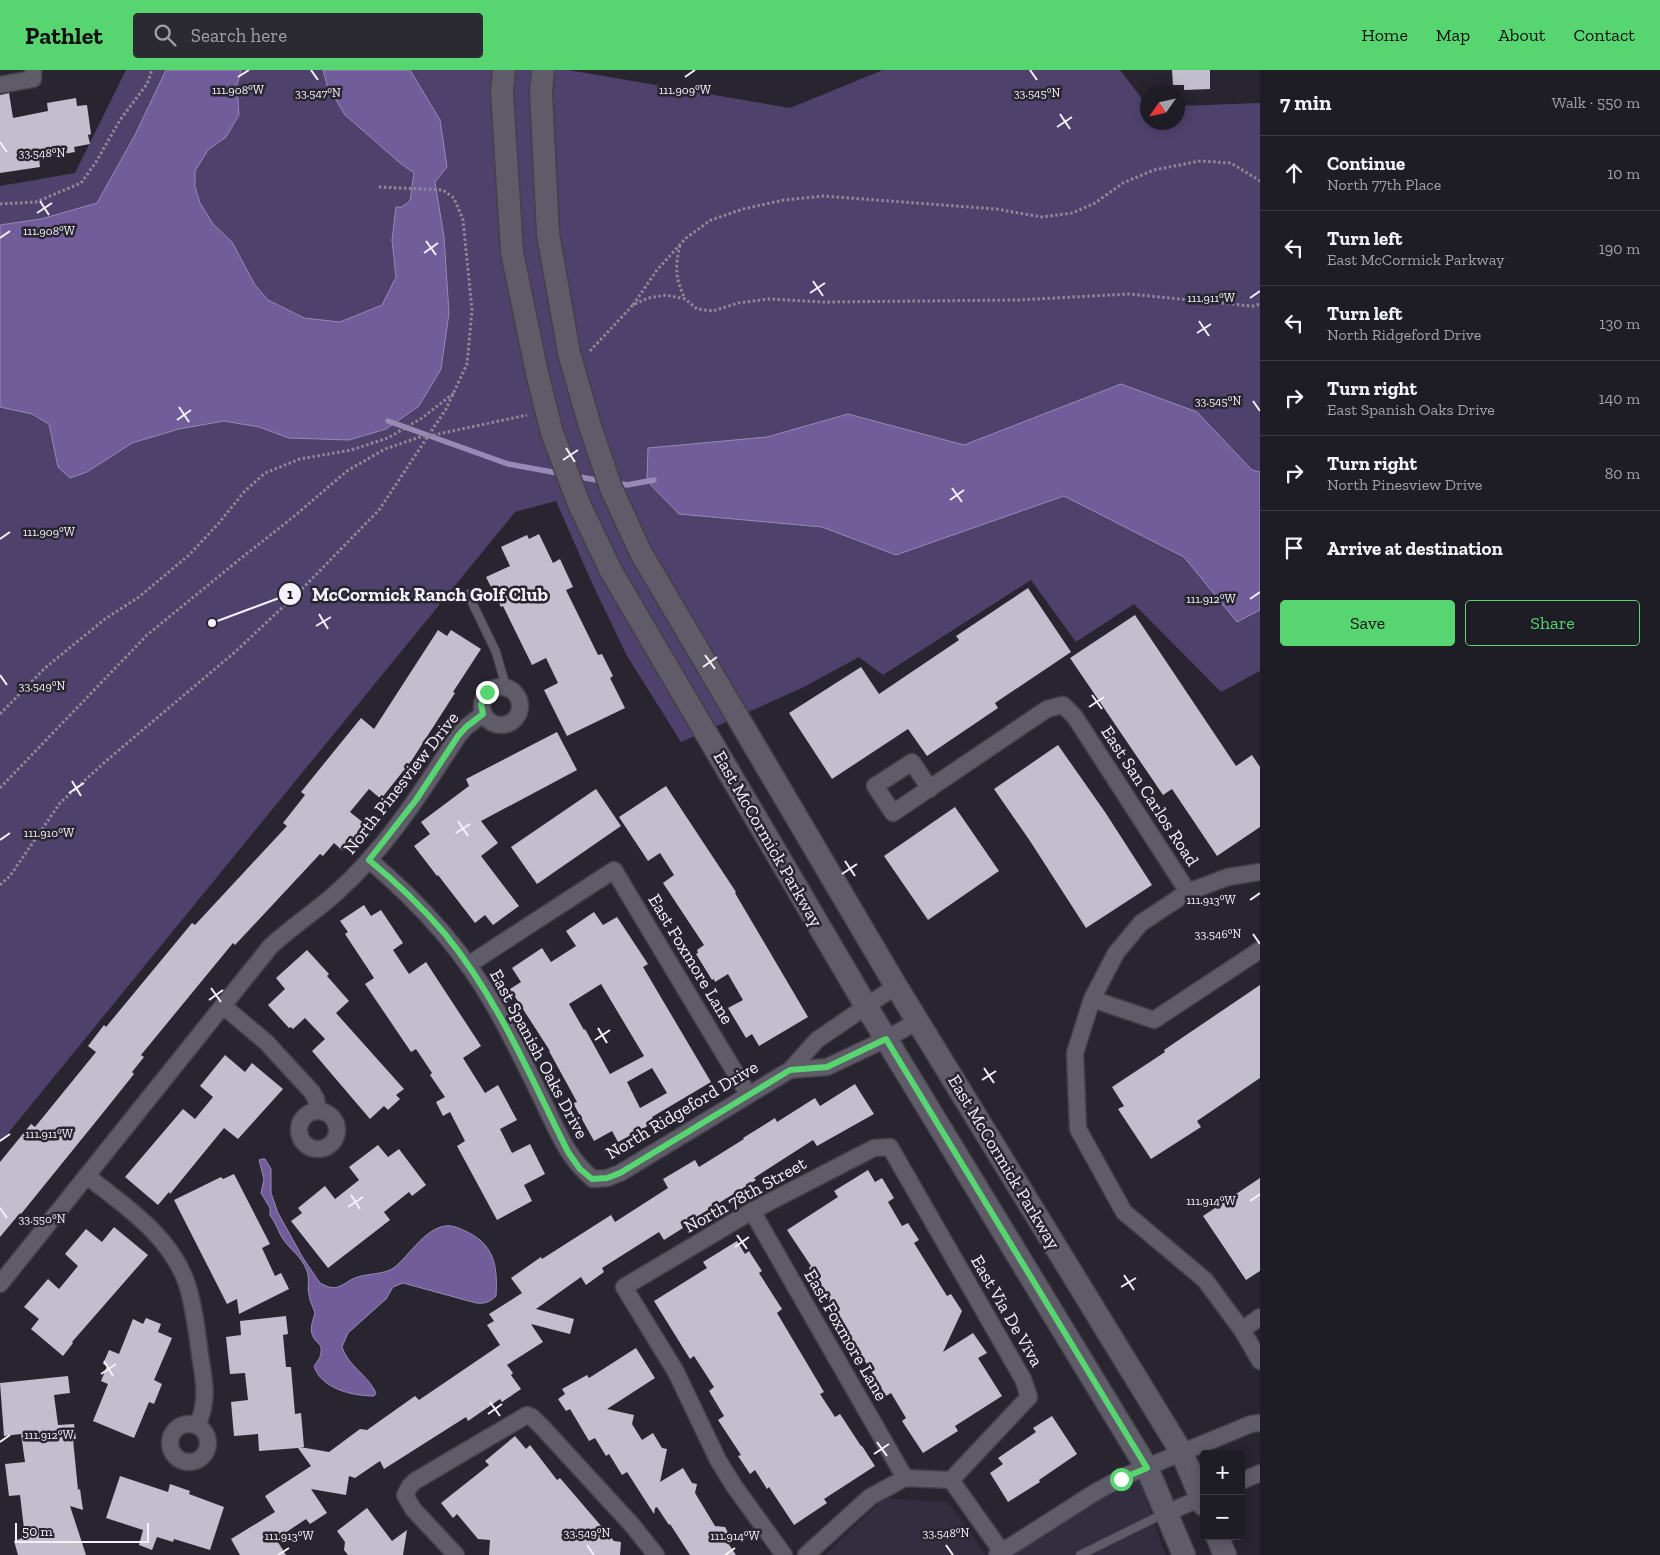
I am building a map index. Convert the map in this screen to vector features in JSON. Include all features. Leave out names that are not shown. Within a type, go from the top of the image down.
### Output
[{"type":"main road","name":"East McCormick Parkway","points":[[504,70],[502,92],[512,252],[537,373],[552,433],[579,504],[610,571],[866,1006],[1147,1468],[1184,1555]]},
{"type":"main road","name":"East McCormick Parkway","points":[[543,70],[541,92],[548,234],[569,353],[590,426],[611,488],[641,553],[896,986],[1182,1453],[1201,1495]]},
{"type":"main road","points":[[1218,1540],[1224,1555]]},
{"type":"street","points":[[0,85],[33,74]]},
{"type":"street","name":"North Pinesview Drive","points":[[499,687],[506,687],[512,690],[520,701],[520,708],[516,719],[506,725],[500,726],[488,721],[483,714],[481,704],[487,692],[499,687]]},
{"type":"street","name":"East San Carlos Road","points":[[930,789],[1047,709],[1062,705],[1075,717],[1188,892]]},
{"type":"street","name":"North Pinesview Drive","points":[[0,1284],[270,946],[336,893],[369,860],[416,800],[458,736],[483,714]]},
{"type":"street","name":"East Spanish Oaks Drive","points":[[369,860],[416,902],[445,934],[468,965],[494,1006],[568,1152],[580,1169],[592,1179]]},
{"type":"street","name":"East Foxmore Lane","points":[[468,965],[614,870],[748,1094]]},
{"type":"street","points":[[1260,872],[1228,878],[1188,892],[1141,923],[1116,953],[1092,999],[1075,1053],[1078,1129],[1124,1212],[1205,1280],[1242,1330],[1260,1361]]},
{"type":"street","points":[[1092,999],[1154,1020],[1260,950]]},
{"type":"street","name":"North Ridgeford Drive","points":[[592,1179],[607,1178],[620,1173],[790,1070],[817,1040],[896,986]]},
{"type":"street","points":[[223,1006],[266,1042],[298,1077],[316,1099],[318,1111]]},
{"type":"street","name":"North Ridgeford Drive","points":[[790,1070],[827,1067],[886,1039],[918,1021]]},
{"type":"street","name":"North 78th Street","points":[[784,1555],[734,1486],[718,1460],[676,1372],[624,1288],[752,1211],[874,1148],[890,1147]]},
{"type":"street","name":"East Via De Viva","points":[[890,1147],[1023,1379],[1029,1397],[951,1480]]},
{"type":"street","points":[[87,1176],[152,1229],[174,1256],[181,1270],[193,1308],[205,1392],[203,1415],[197,1425]]},
{"type":"street","name":"East Foxmore Lane","points":[[752,1211],[905,1478]]},
{"type":"street","points":[[1242,1330],[1260,1317]]},
{"type":"street","points":[[456,1555],[413,1509],[405,1495],[415,1481],[527,1416],[532,1417],[543,1428],[656,1555]]},
{"type":"street","points":[[806,1555],[870,1498],[905,1478],[951,1480],[1001,1554],[1094,1493],[1125,1476],[1260,1422]]},
{"type":"street","points":[[1245,1479],[1260,1473]]},
{"type":"street","points":[[1166,1513],[1200,1501]]},
{"type":"lane","points":[[468,594],[496,652],[506,687]]},
{"type":"lane","points":[[1080,1555],[1166,1513]]},
{"type":"path","points":[[0,204],[36,202],[81,183],[96,162],[120,120],[147,84],[152,70]]},
{"type":"path","points":[[589,352],[632,305],[657,270],[686,238],[711,220],[743,209],[784,200],[823,196],[996,209],[1042,217],[1072,213],[1095,203],[1123,183],[1154,170],[1200,161],[1231,163],[1260,181]]},
{"type":"path","points":[[0,885],[10,876],[60,803],[286,605],[379,510],[446,409],[467,364],[472,310],[464,220],[454,198],[443,190],[379,187]]},
{"type":"path","points":[[680,244],[676,263],[677,283],[684,299]]},
{"type":"path","points":[[632,305],[648,298],[666,296],[684,299],[697,309],[713,311],[738,303],[769,299],[823,302],[1018,300],[1129,294],[1254,306],[1260,304]]},
{"type":"path","points":[[0,714],[45,668],[105,619],[139,597],[189,555],[244,492],[265,473],[300,459],[351,450],[388,438],[422,418],[454,392]]},
{"type":"path","points":[[0,788],[147,635],[235,562],[292,518],[347,470],[385,449],[423,436],[531,414]]},
{"type":"shaded area","points":[[126,70],[568,70],[790,108],[883,70],[1120,70],[1140,96],[1140,130],[1185,130],[1185,106],[1260,103],[1260,671],[1221,692],[1134,604],[1076,642],[1031,580],[883,675],[859,657],[802,688],[681,742],[627,656],[556,501],[515,512],[0,1143],[0,186],[75,173]]},
{"type":"shaded area","points":[[166,70],[241,70],[237,85],[239,115],[226,137],[208,150],[195,171],[195,187],[200,203],[213,224],[232,242],[255,285],[268,300],[304,318],[340,322],[382,305],[396,277],[392,240],[396,207],[402,207],[410,201],[414,173],[345,115],[327,85],[323,70],[410,70],[440,120],[447,167],[435,182],[444,237],[449,313],[441,369],[419,406],[386,429],[349,440],[289,438],[259,427],[224,421],[179,429],[132,443],[87,472],[70,478],[58,467],[49,424],[32,414],[0,407],[0,225],[41,219],[97,203],[135,135]]},
{"type":"shaded area","points":[[1121,384],[1197,412],[1252,470],[1260,472],[1260,610],[1237,622],[1184,557],[1064,496],[896,555],[822,527],[679,514],[647,481],[648,448],[767,437],[848,414],[964,445]]},
{"type":"shaded area","points":[[265,1159],[271,1169],[271,1193],[278,1213],[303,1258],[320,1283],[336,1288],[360,1276],[391,1270],[426,1235],[438,1228],[451,1226],[473,1235],[488,1248],[495,1265],[496,1296],[487,1302],[476,1303],[403,1283],[393,1287],[386,1299],[348,1333],[342,1347],[349,1360],[376,1393],[374,1396],[357,1395],[331,1386],[323,1380],[314,1366],[320,1358],[321,1350],[311,1331],[315,1313],[309,1298],[307,1271],[299,1257],[283,1239],[270,1215],[270,1208],[261,1193],[264,1179],[259,1160]]},
{"type":"shaded area","points":[[1139,1478],[1165,1555],[997,1555]]},
{"type":"shaded area","points":[[884,1498],[948,1502],[986,1555],[825,1555]]},
{"type":"building","points":[[1172,70],[1210,70],[1210,89],[1185,90],[1185,85],[1173,85]]},
{"type":"building","points":[[9,93],[13,118],[48,111],[47,103],[76,98],[77,106],[87,105],[91,134],[88,135],[90,144],[74,147],[75,152],[39,158],[40,167],[0,173],[0,95]]},
{"type":"building","points":[[539,534],[553,563],[560,559],[573,587],[566,590],[598,655],[602,654],[613,676],[610,678],[625,708],[567,736],[544,690],[558,683],[546,658],[532,665],[503,606],[501,607],[486,577],[510,566],[501,547],[527,535],[529,539]]},
{"type":"building","points":[[1028,588],[1071,652],[995,703],[998,708],[927,756],[908,729],[832,779],[789,713],[861,667],[879,694],[959,640],[956,636]]},
{"type":"building","points":[[1135,615],[1236,766],[1252,755],[1260,767],[1260,827],[1217,856],[1172,789],[1163,795],[1070,658]]},
{"type":"building","points":[[438,630],[447,636],[451,630],[481,649],[412,760],[381,799],[369,789],[350,812],[365,824],[343,851],[334,843],[323,856],[320,854],[235,945],[233,943],[141,1055],[144,1057],[132,1072],[134,1074],[21,1214],[0,1237],[0,1162],[31,1124],[35,1127],[96,1052],[88,1046],[104,1025],[106,1027],[192,923],[195,925],[287,826],[283,823],[305,795],[301,792],[361,718],[374,729]]},
{"type":"building","points":[[557,732],[577,770],[481,821],[498,843],[481,856],[519,906],[493,925],[485,915],[475,923],[414,846],[430,834],[421,822],[469,786],[466,779]]},
{"type":"building","points":[[1058,745],[1105,812],[1152,885],[1086,928],[994,789]]},
{"type":"building","points":[[666,786],[736,892],[808,1017],[759,1046],[752,1034],[746,1038],[728,1008],[743,1000],[728,974],[715,982],[696,954],[698,953],[697,950],[704,945],[663,883],[674,875],[660,853],[648,861],[619,817]]},
{"type":"building","points":[[596,789],[621,826],[537,884],[511,847]]},
{"type":"building","points":[[955,807],[999,871],[928,920],[884,856]]},
{"type":"building","points":[[364,905],[371,916],[381,910],[403,943],[393,950],[409,974],[426,962],[481,1046],[463,1058],[485,1093],[498,1085],[517,1120],[500,1129],[512,1153],[530,1144],[545,1174],[524,1185],[532,1201],[497,1220],[457,1146],[465,1141],[450,1112],[443,1116],[436,1102],[445,1097],[430,1075],[432,1073],[416,1049],[411,1052],[365,984],[374,978],[345,934],[348,932],[340,921]]},
{"type":"building","points":[[594,912],[603,925],[617,917],[648,964],[643,967],[711,1082],[652,1117],[655,1122],[618,1142],[612,1131],[594,1141],[573,1103],[577,1102],[550,1051],[510,989],[521,982],[512,968],[542,948],[551,962],[576,946],[566,931]],"holes":[[[601,984],[644,1056],[610,1074],[569,1004]],[[652,1068],[667,1093],[640,1108],[627,1082]]]},
{"type":"building","points":[[307,950],[329,974],[327,976],[349,1001],[336,1013],[404,1089],[396,1095],[400,1099],[388,1110],[384,1106],[370,1119],[312,1051],[325,1039],[305,1018],[293,1029],[289,1028],[268,1005],[285,989],[276,978]]},
{"type":"building","points":[[1260,985],[1260,1078],[1197,1121],[1201,1127],[1151,1159],[1118,1109],[1124,1106],[1112,1087]]},
{"type":"building","points":[[225,1055],[245,1072],[252,1063],[283,1089],[238,1139],[224,1128],[170,1194],[169,1192],[158,1205],[125,1177],[183,1109],[195,1119],[213,1097],[200,1086]]},
{"type":"building","points":[[855,1084],[874,1114],[817,1146],[813,1140],[754,1178],[756,1180],[682,1226],[683,1228],[664,1240],[659,1232],[602,1268],[604,1272],[586,1285],[581,1277],[536,1309],[574,1319],[570,1334],[531,1324],[543,1342],[507,1365],[513,1373],[511,1375],[521,1389],[502,1402],[500,1399],[468,1421],[466,1417],[384,1469],[380,1461],[355,1478],[349,1476],[346,1495],[311,1489],[327,1513],[310,1524],[306,1519],[276,1539],[286,1555],[240,1555],[231,1539],[275,1512],[265,1496],[311,1466],[298,1448],[259,1451],[258,1434],[234,1436],[231,1402],[248,1400],[245,1373],[230,1374],[226,1337],[241,1335],[240,1321],[286,1316],[288,1334],[283,1335],[286,1367],[291,1367],[295,1414],[301,1413],[304,1447],[300,1447],[329,1452],[360,1429],[367,1430],[415,1396],[419,1400],[500,1345],[487,1325],[494,1321],[489,1314],[522,1293],[511,1278],[541,1257],[542,1259],[611,1215],[615,1222],[668,1188],[663,1179],[695,1160],[699,1167],[775,1118],[777,1122],[815,1098],[820,1106]]},
{"type":"building","points":[[378,1145],[388,1157],[399,1149],[426,1185],[412,1196],[409,1192],[384,1212],[390,1220],[328,1268],[291,1221],[302,1213],[298,1208],[325,1186],[335,1199],[359,1180],[349,1167]]},
{"type":"building","points":[[868,1170],[875,1182],[882,1178],[894,1198],[888,1202],[902,1226],[908,1223],[919,1240],[914,1243],[947,1296],[951,1294],[962,1311],[943,1352],[973,1333],[987,1353],[978,1358],[1002,1396],[955,1426],[958,1431],[923,1453],[902,1421],[906,1418],[891,1393],[886,1396],[809,1268],[811,1266],[787,1230],[838,1197],[834,1191]]},
{"type":"building","points":[[234,1174],[270,1244],[262,1248],[275,1276],[281,1273],[289,1289],[239,1314],[237,1299],[227,1304],[174,1200],[221,1177],[223,1179]]},
{"type":"building","points":[[1260,1178],[1260,1271],[1246,1280],[1203,1216]]},
{"type":"building","points":[[114,1227],[148,1255],[72,1342],[63,1356],[31,1329],[39,1319],[24,1307],[48,1279],[59,1289],[78,1266],[65,1254],[86,1229],[102,1242]]},
{"type":"building","points":[[737,1241],[745,1254],[749,1251],[762,1271],[759,1273],[782,1309],[777,1313],[824,1392],[820,1394],[835,1417],[840,1414],[875,1466],[824,1499],[827,1503],[794,1525],[769,1487],[767,1489],[755,1470],[750,1474],[738,1456],[741,1455],[718,1420],[724,1416],[709,1391],[714,1387],[694,1356],[690,1359],[654,1301],[707,1268],[703,1262]]},
{"type":"building","points":[[146,1318],[161,1324],[158,1332],[172,1338],[154,1380],[162,1384],[154,1404],[149,1402],[134,1438],[93,1421],[108,1384],[101,1381],[107,1366],[103,1364],[109,1350],[119,1354],[133,1319],[143,1324]]},
{"type":"building","points":[[636,1348],[655,1378],[607,1409],[634,1415],[632,1424],[642,1440],[653,1433],[662,1448],[667,1449],[660,1482],[683,1468],[692,1483],[697,1484],[695,1493],[715,1526],[725,1527],[732,1540],[728,1543],[736,1555],[690,1555],[657,1507],[654,1514],[627,1472],[622,1475],[609,1454],[606,1456],[595,1438],[589,1441],[570,1409],[566,1411],[558,1399],[565,1394],[562,1389],[587,1375],[589,1378]]},
{"type":"building","points":[[68,1376],[70,1393],[54,1395],[58,1425],[74,1424],[76,1439],[73,1439],[78,1490],[80,1489],[83,1510],[70,1506],[86,1555],[18,1555],[14,1541],[25,1537],[20,1495],[9,1496],[5,1464],[25,1462],[21,1434],[4,1436],[0,1383]]},
{"type":"building","points":[[1052,1416],[1077,1454],[1039,1480],[1040,1482],[1008,1502],[990,1473],[1003,1464],[998,1458],[1036,1432],[1033,1428]]},
{"type":"building","points":[[515,1436],[526,1449],[530,1445],[557,1480],[560,1478],[614,1541],[621,1542],[620,1555],[489,1555],[490,1540],[478,1539],[457,1514],[453,1518],[441,1503],[489,1465],[485,1461]]},
{"type":"building","points":[[120,1476],[168,1492],[170,1484],[190,1491],[189,1494],[224,1507],[210,1550],[174,1539],[173,1542],[157,1537],[152,1550],[139,1545],[143,1530],[106,1518]]},
{"type":"building","points":[[367,1508],[392,1541],[407,1530],[403,1555],[348,1555],[344,1550],[345,1542],[337,1531]]},
{"type":"waterway","points":[[388,421],[508,464],[563,474]]},
{"type":"waterway","points":[[574,476],[602,481]]},
{"type":"waterway","points":[[616,483],[627,485],[654,480]]},
{"type":"place","name":"McCormick Ranch Golf Club","points":[[212,623]]},
{"type":"route","points":[[487,692],[481,704],[483,714],[458,736],[416,800],[369,860],[400,885],[445,934],[468,965],[494,1006],[518,1050],[568,1152],[580,1169],[592,1179],[607,1178],[620,1173],[790,1070],[827,1067],[886,1039],[1147,1468],[1121,1479]]}]
